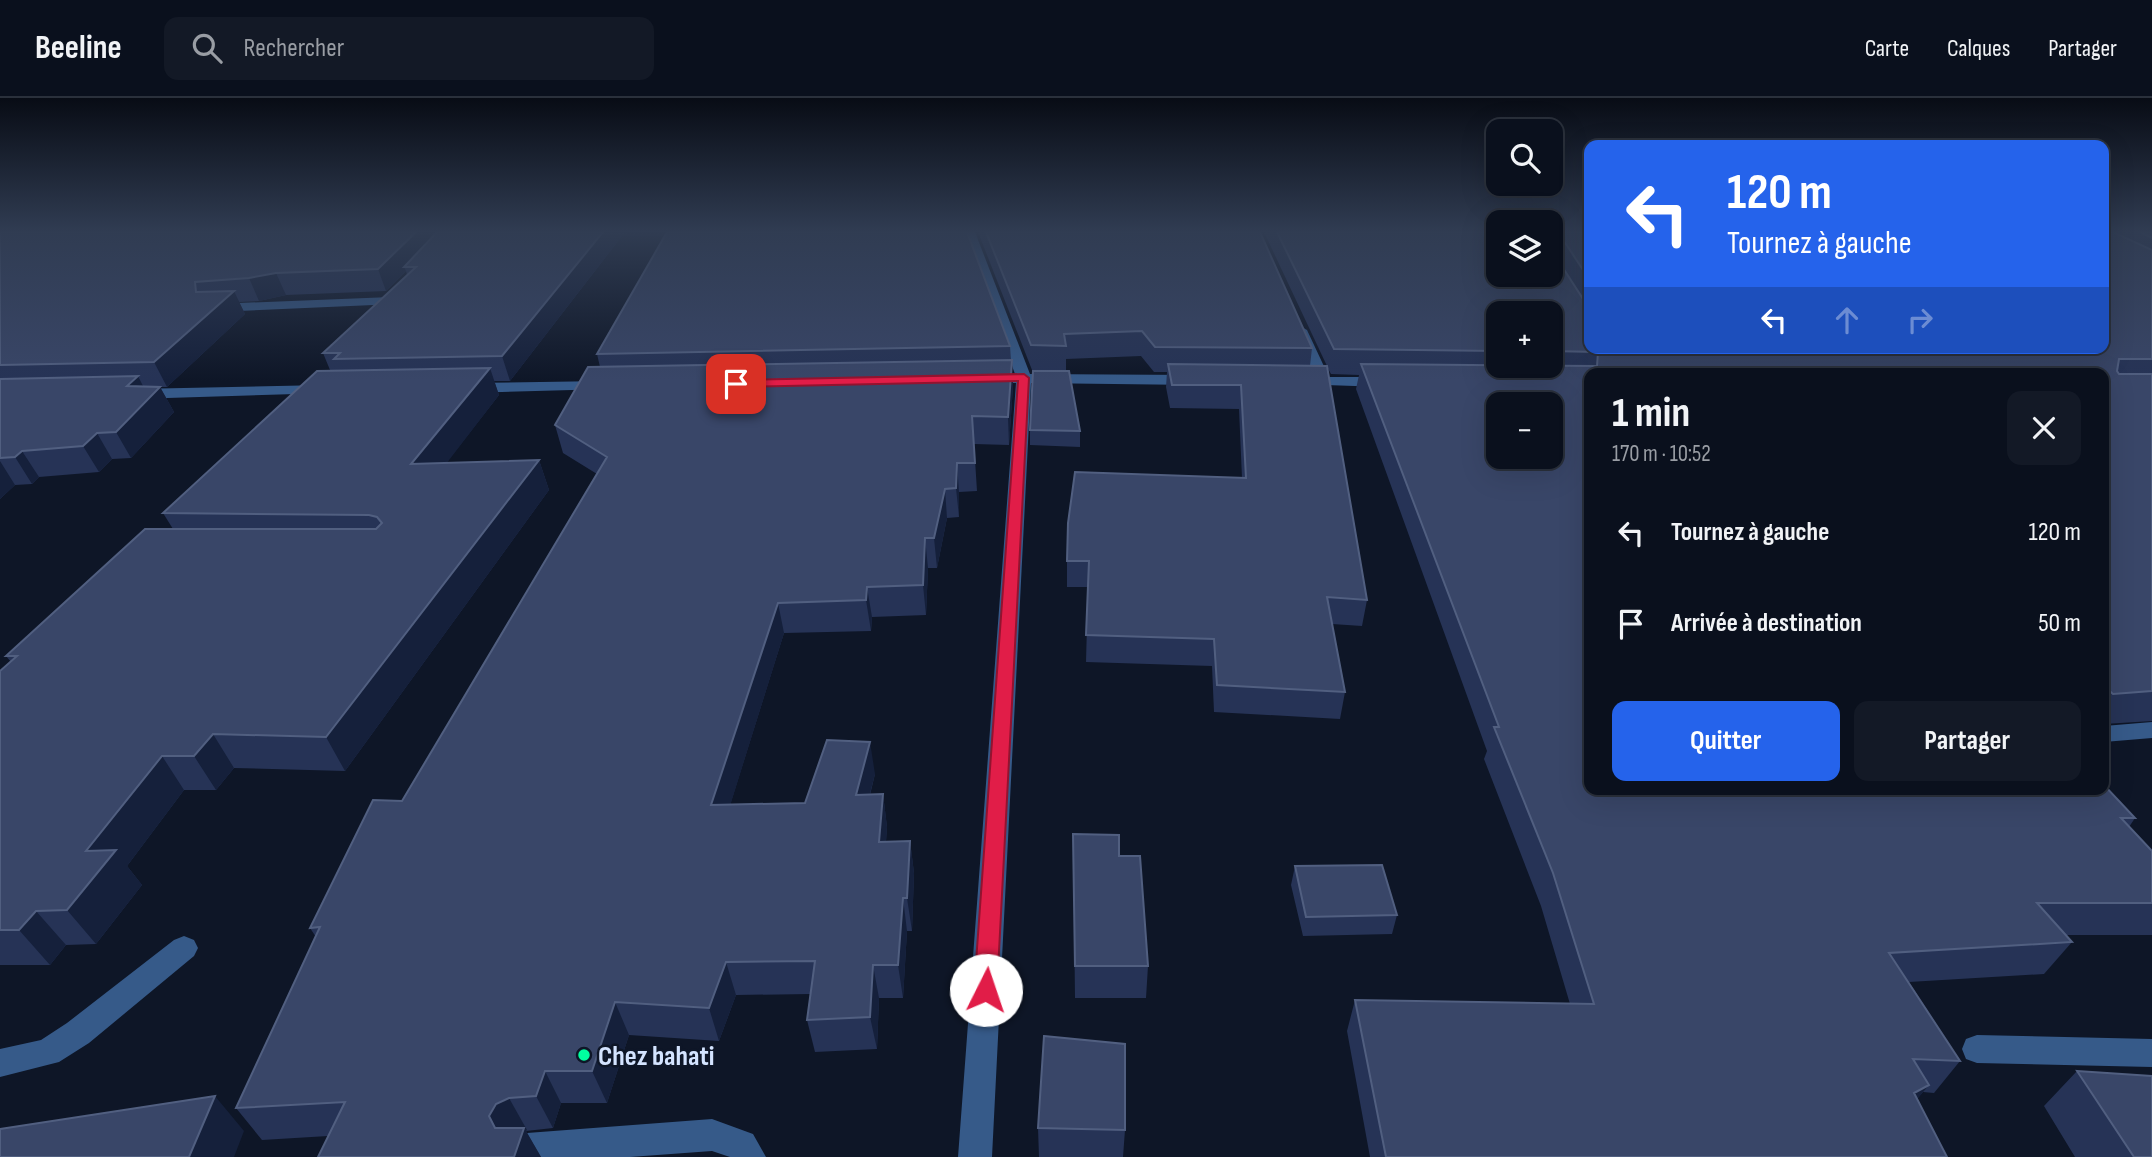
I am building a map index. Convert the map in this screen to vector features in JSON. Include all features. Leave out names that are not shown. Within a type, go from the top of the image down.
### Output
[{"type":"street","points":[[975,1157],[1024,378],[988,281]]},
{"type":"street","points":[[213,309],[395,296],[371,321]]},
{"type":"street","points":[[1295,319],[1323,381]]},
{"type":"street","points":[[284,410],[322,371]]},
{"type":"street","points":[[970,379],[1214,380]]},
{"type":"street","points":[[1282,381],[1403,382]]},
{"type":"street","points":[[453,388],[617,386]]},
{"type":"street","points":[[124,394],[344,390]]},
{"type":"street","points":[[2109,734],[2152,730]]},
{"type":"street","points":[[0,1063],[48,1052],[78,1033],[184,948]]},
{"type":"street","points":[[1977,1049],[2152,1053]]},
{"type":"street","points":[[527,1149],[712,1135],[741,1145],[749,1157]]},
{"type":"building","points":[[0,281],[203,281],[195,282],[196,292],[234,291],[154,362],[0,365]]},
{"type":"building","points":[[400,281],[563,281],[502,356],[334,359],[340,353],[323,353]]},
{"type":"building","points":[[639,281],[986,281],[1010,346],[597,354]]},
{"type":"building","points":[[1006,281],[1282,281],[1312,348],[1155,347],[1142,331],[1064,334],[1066,346],[1031,345]]},
{"type":"building","points":[[1301,281],[1486,281],[1486,287],[1563,287],[1563,281],[1572,281],[1584,300],[1584,352],[1563,351],[1563,301],[1486,301],[1486,351],[1334,349]]},
{"type":"building","points":[[2109,281],[2152,281],[2152,359],[2119,359],[2117,371],[2119,374],[2152,374],[2152,691],[2113,694],[2109,690],[2109,368],[1584,368],[1584,795],[2109,795],[2109,790],[2135,818],[2121,818],[2152,851],[2152,903],[2037,903],[2072,942],[1889,953],[1960,1061],[1913,1059],[1929,1085],[1914,1093],[1947,1157],[1386,1157],[1355,1000],[1594,1004],[1553,873],[1494,727],[1499,727],[1361,364],[1486,365],[1486,378],[1563,378],[1563,366],[1597,366],[1598,354],[2109,354]]},
{"type":"building","points":[[1012,360],[1008,417],[972,416],[975,463],[957,463],[956,488],[945,489],[934,538],[925,538],[923,585],[867,587],[866,600],[778,603],[711,805],[805,803],[827,740],[870,742],[856,795],[883,794],[879,842],[910,841],[907,898],[903,898],[898,965],[873,965],[870,1017],[807,1020],[815,961],[726,962],[709,1008],[615,1002],[592,1071],[545,1071],[536,1096],[509,1098],[496,1104],[489,1116],[495,1128],[524,1128],[514,1157],[318,1157],[345,1102],[236,1108],[320,927],[310,928],[373,800],[402,801],[607,457],[555,425],[588,367]]},
{"type":"building","points":[[1168,364],[1327,366],[1367,600],[1327,597],[1345,692],[1217,685],[1214,639],[1086,635],[1089,561],[1067,561],[1068,523],[1075,472],[1246,478],[1241,385],[1172,385]]},
{"type":"building","points":[[490,368],[411,464],[539,460],[326,737],[213,734],[194,756],[162,756],[86,851],[116,850],[67,910],[36,911],[19,930],[0,930],[0,671],[17,656],[6,656],[145,529],[376,529],[382,523],[377,517],[369,515],[163,513],[317,371]]},
{"type":"building","points":[[1033,371],[1069,371],[1080,431],[1030,430]]},
{"type":"building","points":[[138,376],[127,386],[160,387],[116,432],[97,433],[83,446],[22,451],[15,457],[0,458],[0,379]]},
{"type":"building","points":[[1073,834],[1119,835],[1119,856],[1140,856],[1148,966],[1075,966]]},
{"type":"building","points":[[1382,865],[1397,915],[1306,917],[1295,866]]},
{"type":"building","points":[[1044,1036],[1125,1044],[1125,1130],[1038,1128]]},
{"type":"building","points":[[2077,1071],[2152,1076],[2152,1157],[2134,1157]]},
{"type":"building","points":[[215,1096],[189,1157],[0,1157],[0,1129]]},
{"type":"place","name":"Chez bahati","points":[[584,1055]]},
{"type":"route","points":[[736,384],[1024,378],[986,990]]}]
